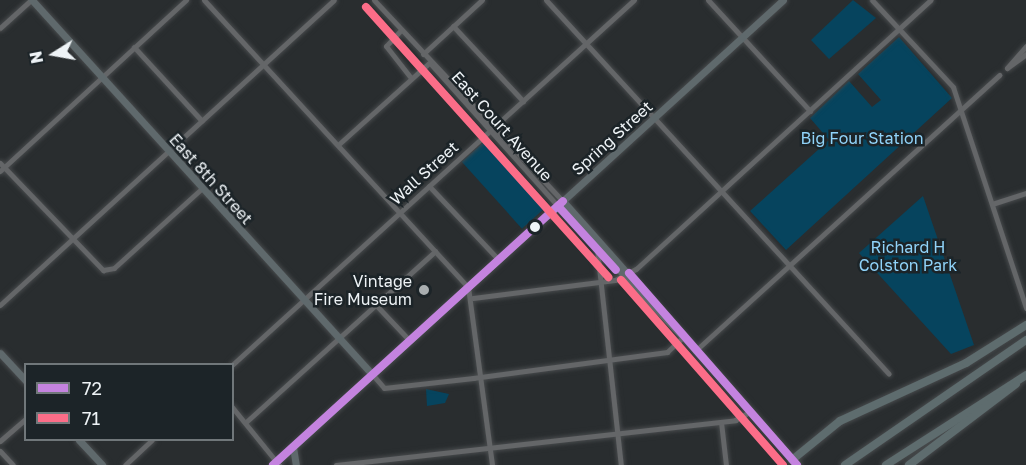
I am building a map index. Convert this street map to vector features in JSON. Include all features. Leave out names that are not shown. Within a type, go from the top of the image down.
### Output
[{"type":"highway","points":[[792,463],[840,421],[966,363],[1026,325]]},
{"type":"highway","points":[[845,465],[1026,340]]},
{"type":"highway","points":[[886,465],[1023,377]]},
{"type":"highway","points":[[909,465],[1007,396],[1023,377]]},
{"type":"main road","name":"East 8th Street","points":[[31,0],[372,374]]},
{"type":"main road","name":"Spring Street","points":[[276,464],[783,0]]},
{"type":"main road","points":[[560,203],[597,249],[626,274]]},
{"type":"main road","points":[[560,203],[751,411],[792,463]]},
{"type":"main road","points":[[0,354],[24,379]]},
{"type":"main road","points":[[80,441],[102,465]]},
{"type":"main road","points":[[293,447],[296,465]]},
{"type":"street","points":[[0,28],[31,0]]},
{"type":"street","points":[[186,0],[1,167],[106,270],[201,189]]},
{"type":"street","points":[[204,0],[265,63],[468,287],[473,298],[492,465]]},
{"type":"street","points":[[0,304],[334,0]]},
{"type":"street","name":"East Court Avenue","points":[[374,0],[490,132],[560,203]]},
{"type":"street","points":[[423,54],[482,0]]},
{"type":"street","points":[[546,0],[889,374]]},
{"type":"street","name":"Wall Street","points":[[234,363],[634,0]]},
{"type":"street","points":[[708,0],[810,111]]},
{"type":"street","points":[[872,0],[951,85],[1026,308]]},
{"type":"street","points":[[473,298],[599,283],[626,274],[722,191],[931,0]]},
{"type":"street","points":[[453,26],[523,101]]},
{"type":"street","points":[[401,30],[386,46],[411,78]]},
{"type":"street","points":[[1026,46],[1006,68],[1026,54]]},
{"type":"street","points":[[134,47],[202,121]]},
{"type":"street","points":[[339,144],[430,62]]},
{"type":"street","name":"East Court Avenue","points":[[430,62],[495,126],[560,203]]},
{"type":"street","points":[[695,351],[999,75]]},
{"type":"street","points":[[429,186],[498,260]]},
{"type":"street","points":[[992,204],[1026,193]]},
{"type":"street","points":[[597,249],[621,465]]},
{"type":"street","points":[[246,422],[435,251]]},
{"type":"street","points":[[375,304],[409,340]]},
{"type":"street","points":[[372,374],[384,388],[667,352],[683,337]]},
{"type":"street","points":[[234,408],[276,464]]},
{"type":"street","points":[[336,465],[721,422],[751,411]]},
{"type":"street","points":[[0,441],[24,420]]},
{"type":"street","points":[[721,422],[726,465]]},
{"type":"street","points":[[125,465],[151,441]]},
{"type":"street","points":[[0,451],[13,465]]},
{"type":"green space","points":[[853,0],[876,18],[829,59],[811,40]]},
{"type":"green space","name":"Big Four Station","points":[[899,37],[952,98],[786,250],[750,211],[829,140],[810,118],[849,81],[872,107],[881,100],[858,74]]},
{"type":"green space","points":[[487,139],[547,206],[522,229],[462,162]]},
{"type":"green space","name":"Richard H Colston Park","points":[[923,196],[974,345],[951,354],[859,253]]},
{"type":"green space","points":[[426,389],[449,394],[445,403],[427,406]]},
{"type":"transit line","name":"71","points":[[366,7],[608,277]]},
{"type":"transit line","name":"72","points":[[273,465],[563,201]]},
{"type":"transit line","name":"72","points":[[558,206],[616,270]]},
{"type":"transit line","name":"72","points":[[629,273],[797,465]]},
{"type":"transit line","name":"71","points":[[621,280],[783,465]]},
{"type":"place","name":"Vintage Fire Museum","points":[[424,290]]}]
